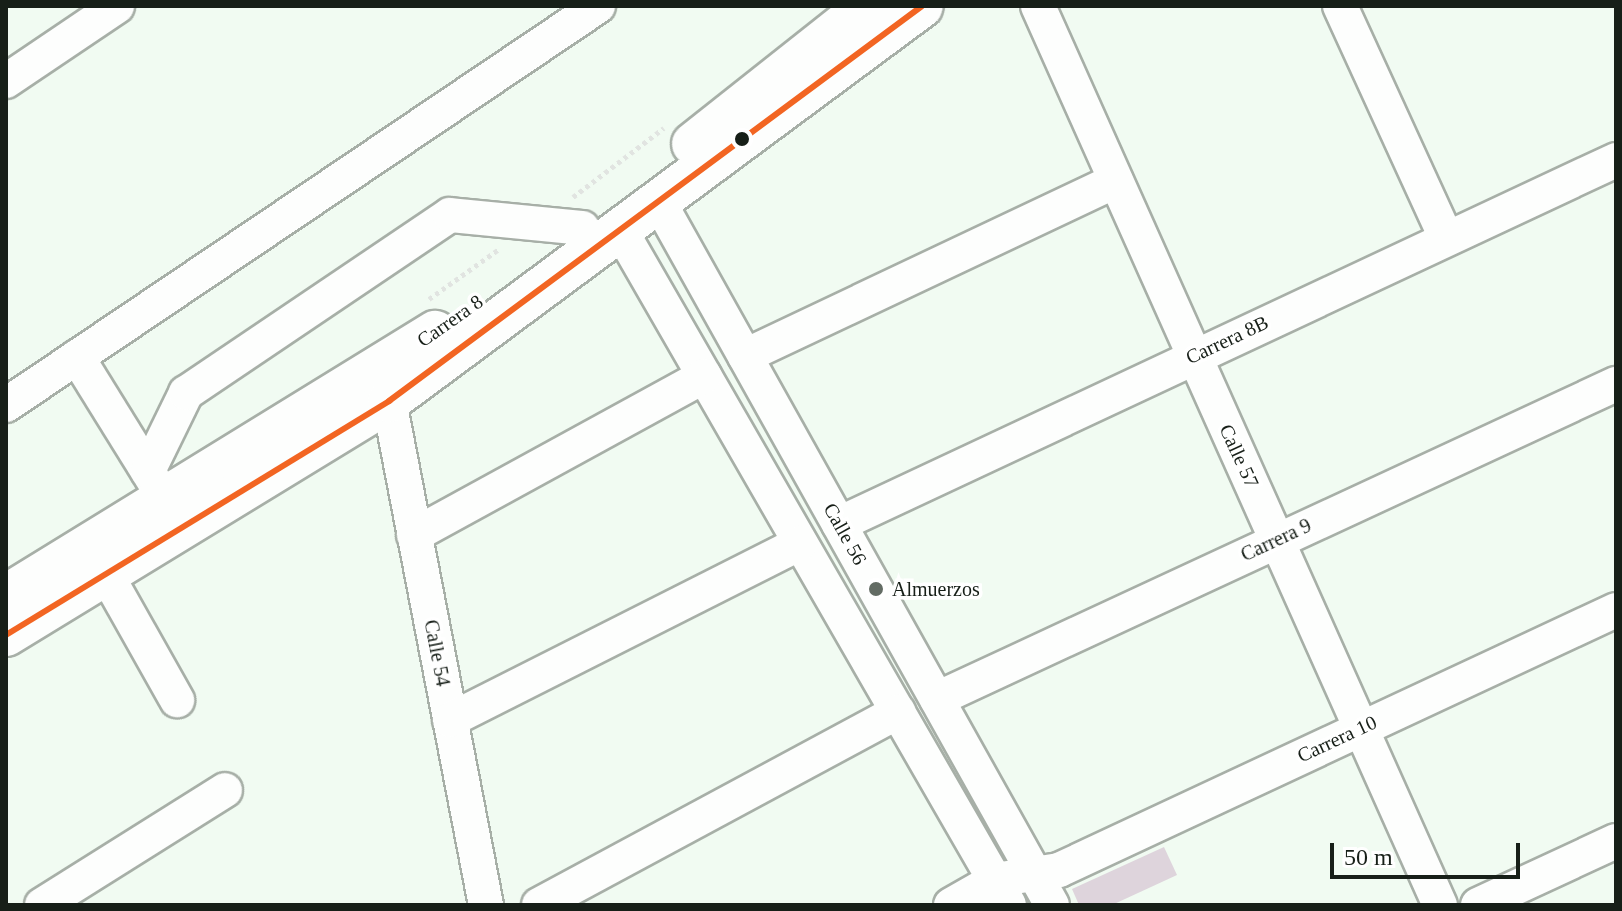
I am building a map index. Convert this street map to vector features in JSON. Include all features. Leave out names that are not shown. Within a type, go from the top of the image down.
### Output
[{"type":"main road","name":"Carrera 8","points":[[6,635],[389,401],[602,230],[867,6]]},
{"type":"main road","name":"Carrera 8","points":[[6,596],[151,476],[387,366],[602,230],[660,204],[922,6]]},
{"type":"street","points":[[6,81],[117,6]]},
{"type":"street","points":[[6,405],[598,6]]},
{"type":"street","name":"Calle 57","points":[[1038,6],[1440,905]]},
{"type":"street","points":[[1340,6],[1446,238]]},
{"type":"street","name":"Carrera 8B","points":[[839,524],[1616,160]]},
{"type":"street","points":[[745,356],[1116,181]]},
{"type":"street","name":"Calle 56","points":[[660,204],[1042,888]]},
{"type":"street","points":[[151,476],[186,393],[450,215],[602,230],[704,376],[1002,893]]},
{"type":"street","points":[[77,357],[151,476]]},
{"type":"street","points":[[414,535],[704,376]]},
{"type":"street","name":"Carrera 9","points":[[937,699],[1616,384]]},
{"type":"street","name":"Calle 54","points":[[389,401],[486,905]]},
{"type":"street","points":[[450,720],[800,543]]},
{"type":"street","points":[[106,574],[177,700]]},
{"type":"street","name":"Carrera 10","points":[[951,905],[1002,893],[1042,888],[1362,727],[1616,610]]},
{"type":"street","points":[[539,905],[898,712]]},
{"type":"street","points":[[42,905],[225,790]]},
{"type":"street","points":[[1478,905],[1616,841]]},
{"type":"path","points":[[421,305],[668,125]]},
{"type":"building","points":[[1164,847],[1177,875],[1112,905],[1079,905],[1072,889]]},
{"type":"transit line","points":[[6,635],[389,401],[922,6]]},
{"type":"place","name":"Almuerzos","points":[[876,589]]}]
